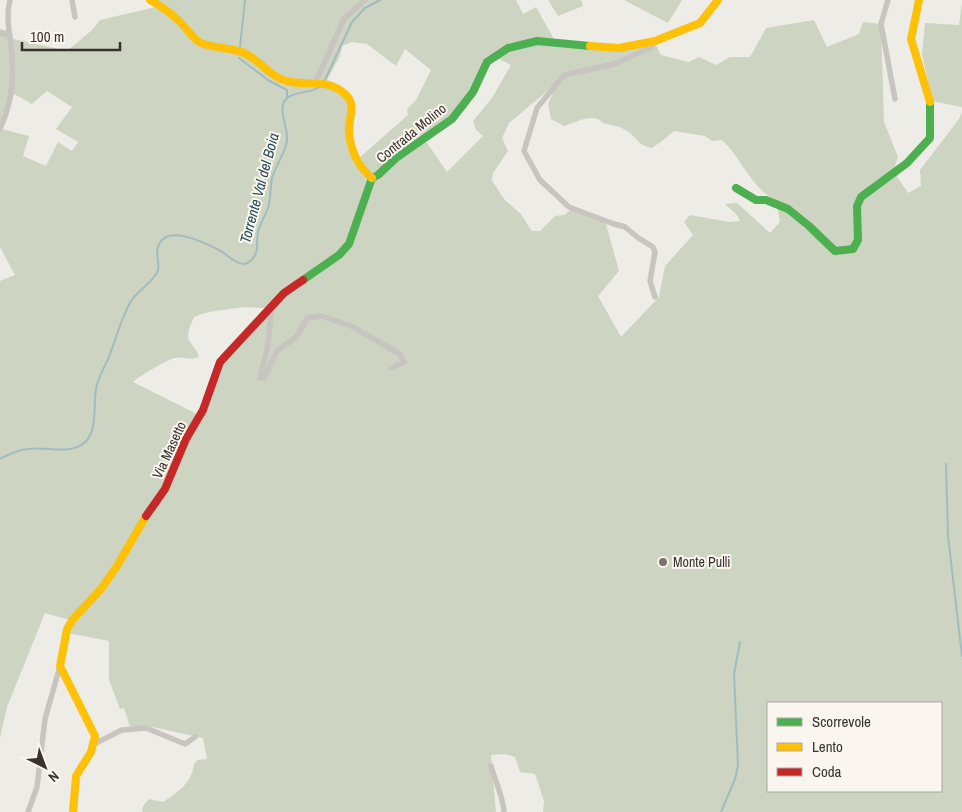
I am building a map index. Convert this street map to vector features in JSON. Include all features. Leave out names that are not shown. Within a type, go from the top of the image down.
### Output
[{"type":"street","points":[[0,129],[11,97],[12,58],[7,11],[10,0]]},
{"type":"street","points":[[72,0],[75,17]]},
{"type":"street","points":[[150,0],[162,7],[201,42],[239,50],[251,57],[270,73],[285,80],[328,84],[345,93],[353,106],[349,131],[352,144],[360,164],[366,174],[372,178]]},
{"type":"street","points":[[317,82],[344,19],[365,0]]},
{"type":"street","name":"Contrada Molino","points":[[372,178],[378,176],[396,158],[452,118],[473,92],[488,62],[508,48],[537,42],[619,48],[655,41],[700,23],[718,0]]},
{"type":"street","points":[[888,0],[881,24],[895,99]]},
{"type":"street","points":[[736,188],[756,200],[763,199],[781,204],[796,215],[835,251],[853,249],[858,240],[857,206],[861,197],[908,164],[930,138],[930,99],[911,39],[919,0]]},
{"type":"street","points":[[0,33],[10,35]]},
{"type":"street","points":[[655,41],[650,48],[614,64],[564,75],[537,108],[524,151],[540,180],[569,207],[625,227],[653,247],[655,252],[650,281],[655,297]]},
{"type":"street","name":"Via Masetto","points":[[60,666],[67,629],[73,619],[101,589],[117,566],[149,510],[166,489],[186,439],[203,410],[220,362],[284,293],[339,255],[349,244],[372,178]]},
{"type":"street","points":[[272,306],[268,345],[260,378],[264,378],[278,351],[297,336],[306,318],[321,316],[351,326],[400,354],[404,362],[391,368]]},
{"type":"street","points":[[60,666],[95,736],[92,753],[75,777],[76,804],[73,812]]},
{"type":"street","points":[[28,812],[37,786],[46,719],[60,666]]},
{"type":"street","points":[[94,744],[122,730],[146,728],[184,744],[195,737]]},
{"type":"street","points":[[491,766],[504,800],[504,812]]},
{"type":"green space","points":[[150,0],[516,0],[523,14],[536,7],[555,41],[606,48],[654,41],[661,55],[689,62],[699,57],[716,65],[730,57],[750,57],[766,28],[814,20],[827,47],[859,34],[863,22],[881,24],[884,122],[898,157],[893,171],[908,193],[921,186],[920,170],[959,119],[962,112],[962,812],[543,812],[544,801],[535,774],[520,772],[515,757],[505,754],[491,755],[496,812],[142,812],[143,806],[149,799],[163,802],[179,791],[190,777],[194,764],[198,760],[207,759],[203,738],[148,726],[130,727],[124,708],[120,709],[109,680],[109,641],[68,633],[73,621],[45,613],[7,707],[0,738],[0,281],[15,275],[0,247],[0,29],[9,31],[10,38],[67,51],[92,30],[100,20],[160,6]],"holes":[[[352,42],[367,44],[396,66],[405,49],[431,70],[416,100],[407,109],[408,115],[358,159],[349,129],[354,108],[347,95],[325,84],[340,56],[342,46]],[[495,57],[511,65],[492,98],[473,121],[476,130],[483,136],[447,172],[425,140],[471,97],[484,69]],[[552,87],[553,93],[548,104],[551,119],[564,126],[594,118],[603,123],[624,129],[642,144],[652,148],[674,131],[705,136],[712,141],[722,140],[760,189],[776,200],[780,222],[770,233],[737,203],[725,204],[737,215],[740,221],[729,222],[690,215],[684,222],[693,235],[665,266],[659,297],[621,337],[598,296],[619,271],[606,224],[575,207],[564,215],[555,216],[540,231],[532,231],[521,214],[506,201],[492,181],[493,173],[508,151],[502,138],[509,123]],[[47,91],[72,107],[56,129],[78,142],[72,151],[58,142],[46,166],[23,156],[29,136],[2,129],[14,94],[32,104]],[[244,307],[266,308],[221,362],[199,415],[133,382],[153,368],[171,359],[193,359],[199,357],[188,336],[194,317],[218,310]]]},
{"type":"green space","points":[[548,0],[581,0],[583,6],[558,16]]},
{"type":"green space","points":[[624,0],[682,0],[668,23]]},
{"type":"green space","points":[[962,3],[962,107],[932,101],[922,54],[925,23],[959,25]]},
{"type":"waterway","points":[[240,47],[245,0]]},
{"type":"waterway","name":"Torrente Val del Boia","points":[[324,82],[352,22],[365,8],[380,0]]},
{"type":"waterway","points":[[239,58],[268,80],[287,90],[287,98]]},
{"type":"waterway","name":"Torrente Val del Boia","points":[[0,459],[14,452],[35,448],[72,449],[84,443],[88,438],[93,425],[98,380],[131,301],[150,282],[158,270],[158,247],[164,238],[180,236],[198,240],[221,251],[241,264],[252,259],[257,249],[257,235],[269,204],[272,178],[283,154],[287,139],[282,108],[289,96],[317,89],[321,86]]},
{"type":"waterway","points":[[946,464],[948,536],[962,656]]},
{"type":"waterway","points":[[721,812],[735,779],[738,765],[734,674],[740,642]]},
{"type":"traffic: fast","points":[[372,178],[378,175],[396,158],[452,119],[473,92],[487,62],[508,48],[537,41],[590,46]]},
{"type":"traffic: fast","points":[[736,188],[756,200],[766,200],[788,209],[835,251],[853,249],[858,240],[857,206],[861,197],[907,163],[930,138],[930,102]]},
{"type":"traffic: fast","points":[[303,280],[339,255],[349,244],[372,178]]},
{"type":"traffic: slow","points":[[150,0],[174,16],[199,42],[244,53],[271,73],[289,82],[330,85],[346,95],[352,108],[349,131],[353,151],[363,169],[372,178]]},
{"type":"traffic: slow","points":[[590,46],[619,48],[655,41],[700,23],[718,0]]},
{"type":"traffic: slow","points":[[919,0],[911,39],[930,102]]},
{"type":"traffic: slow","points":[[73,812],[76,776],[91,752],[95,736],[60,666],[67,629],[73,619],[101,589],[117,566],[146,516]]},
{"type":"traffic: jam","points":[[146,516],[165,489],[186,439],[203,410],[220,362],[284,293],[303,280]]},
{"type":"place","name":"Monte Pulli","points":[[663,562]]}]
